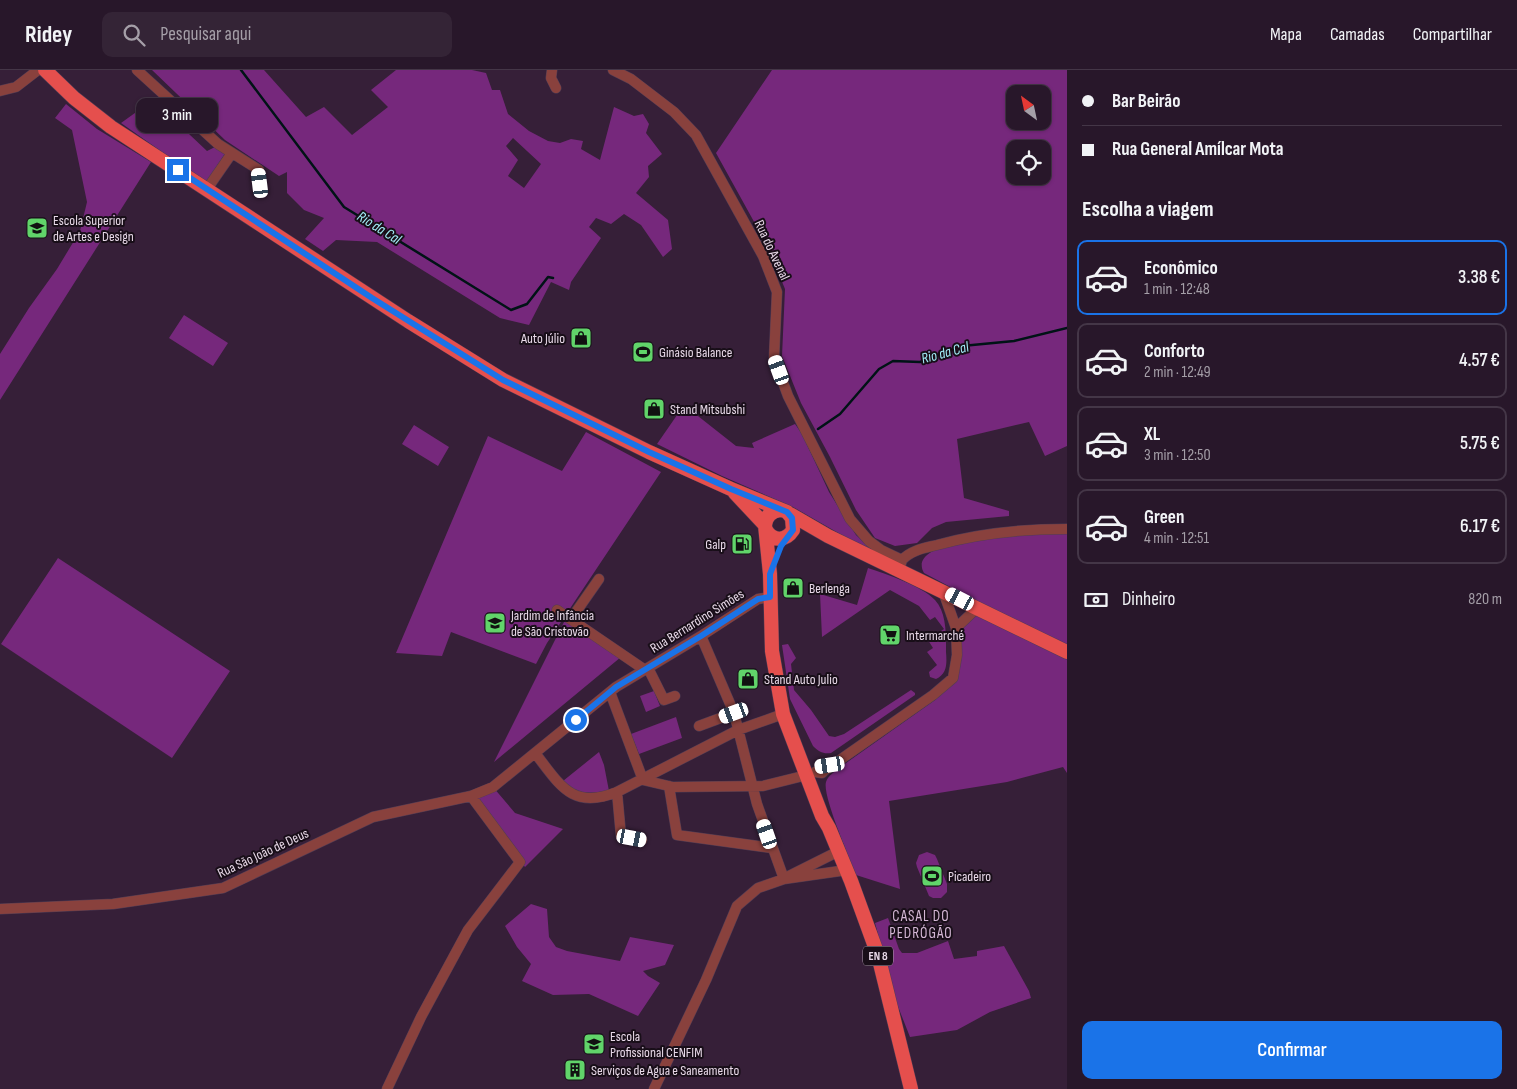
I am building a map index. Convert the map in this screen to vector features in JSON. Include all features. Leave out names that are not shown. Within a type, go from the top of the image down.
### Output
[{"type":"main road","points":[[45,70],[95,116],[372,298],[503,380],[649,452],[785,512],[828,536],[900,565],[977,608],[1067,652]]},
{"type":"main road","points":[[731,489],[772,538],[782,539],[789,535],[828,536]]},
{"type":"main road","points":[[765,528],[765,520],[771,513],[785,512]]},
{"type":"main road","name":"EN 8","points":[[770,574],[781,546],[794,526],[792,518],[785,512]]},
{"type":"main road","name":"EN 8","points":[[765,528],[770,574],[772,651],[783,710],[789,714],[799,734],[811,774],[828,815],[829,828],[867,922],[884,978],[911,1089]]},
{"type":"street","points":[[0,91],[16,87],[38,70]]},
{"type":"street","points":[[137,70],[218,144],[259,170],[260,183]]},
{"type":"street","points":[[552,70],[550,78],[556,88]]},
{"type":"street","name":"Rua do Avenal","points":[[613,70],[631,80],[674,112],[696,135],[763,256],[777,292],[774,358],[792,405],[850,519],[869,541],[900,565]]},
{"type":"street","points":[[207,189],[232,153]]},
{"type":"street","points":[[900,565],[912,552],[922,548],[982,534],[1067,529]]},
{"type":"street","points":[[571,619],[599,580]]},
{"type":"street","points":[[643,780],[669,786],[763,786],[811,774],[818,767],[830,765],[933,694],[953,678],[957,655],[956,628],[943,590]]},
{"type":"street","name":"Rua Bernardino Simões","points":[[471,796],[493,787],[610,692],[758,599],[770,597]]},
{"type":"street","points":[[956,628],[977,608]]},
{"type":"street","points":[[557,610],[646,669],[664,700],[676,696]]},
{"type":"street","points":[[701,636],[734,713],[752,785],[784,879]]},
{"type":"street","points":[[610,692],[643,780]]},
{"type":"street","points":[[535,753],[559,785],[573,795],[589,799],[608,796],[643,780],[738,730],[783,710]]},
{"type":"street","points":[[699,726],[734,713]]},
{"type":"street","points":[[669,786],[677,835],[772,848]]},
{"type":"street","points":[[617,792],[622,836],[642,840]]},
{"type":"street","points":[[387,1089],[420,1017],[468,930],[520,862],[471,796]]},
{"type":"street","name":"Rua São João de Deus","points":[[0,909],[113,904],[223,888],[374,817],[471,796]]},
{"type":"street","points":[[784,879],[804,867],[839,851]]},
{"type":"street","points":[[654,1089],[706,980],[737,906],[758,888],[784,879],[847,870]]},
{"type":"shaded area","points":[[152,70],[264,70],[306,117],[324,107],[352,135],[388,107],[371,90],[396,70],[472,70],[486,73],[492,90],[500,90],[508,114],[529,131],[548,141],[560,143],[571,139],[583,141],[581,149],[600,160],[614,107],[634,116],[643,114],[649,124],[646,133],[662,154],[648,166],[649,177],[636,193],[668,220],[672,249],[663,257],[641,225],[624,214],[611,224],[596,218],[589,227],[601,238],[571,282],[569,290],[551,282],[529,325],[500,318],[377,242],[336,240],[323,251],[305,239],[324,218],[304,210],[287,193],[287,172],[279,176],[225,140]],"holes":[[[513,138],[541,164],[524,188],[508,176],[518,160],[506,146]]]},
{"type":"shaded area","points":[[772,70],[1067,70],[1067,446],[1045,456],[1029,422],[957,439],[964,498],[1009,511],[1009,516],[946,522],[932,528],[917,543],[895,546],[875,538],[856,510],[801,403],[782,356],[785,289],[768,247],[716,153]]},
{"type":"shaded area","points":[[153,100],[207,151],[217,146],[226,152],[206,183],[121,123]]},
{"type":"shaded area","points":[[66,104],[97,129],[151,162],[0,400],[0,354],[80,231],[87,202],[72,130],[55,118]]},
{"type":"shaded area","points":[[184,315],[228,343],[213,366],[169,338]]},
{"type":"shaded area","points":[[684,405],[736,446],[754,448],[752,443],[795,424],[802,434],[829,492],[856,535],[868,546],[891,558],[861,546],[793,507],[722,476],[657,444]]},
{"type":"shaded area","points":[[414,425],[449,447],[438,466],[402,444]]},
{"type":"shaded area","points":[[586,432],[661,472],[547,643],[536,664],[451,632],[442,656],[396,653],[488,436],[562,471]]},
{"type":"shaded area","points":[[1067,533],[1067,649],[924,573],[923,561],[931,552],[947,545],[991,537]]},
{"type":"shaded area","points":[[58,558],[230,671],[172,758],[1,644]]},
{"type":"shaded area","points":[[868,568],[913,585],[929,595],[939,605],[944,618],[946,639],[946,668],[940,677],[936,679],[930,677],[929,672],[937,665],[927,652],[933,648],[928,640],[944,629],[935,617],[930,620],[919,606],[890,590],[822,637],[820,594],[857,605]]},
{"type":"shaded area","points":[[976,611],[1067,657],[1067,773],[1063,767],[1007,782],[889,801],[900,889],[856,875],[832,813],[826,782],[839,768],[935,700],[953,678],[956,628]]},
{"type":"shaded area","points":[[566,618],[621,657],[494,762]]},
{"type":"shaded area","points":[[788,644],[796,658],[791,664],[794,690],[829,736],[835,737],[844,734],[911,690],[915,695],[831,753],[821,752],[813,746],[790,699],[782,645]]},
{"type":"shaded area","points":[[654,691],[660,706],[646,712],[640,696]]},
{"type":"shaded area","points":[[676,717],[682,738],[639,754],[631,734]]},
{"type":"shaded area","points":[[599,752],[604,765],[609,791],[590,793],[580,791],[563,781]]},
{"type":"shaded area","points":[[493,787],[515,813],[563,829],[525,867],[471,796]]},
{"type":"shaded area","name":"Picadeiro","points":[[927,852],[935,855],[947,884],[947,892],[941,898],[929,896],[917,867],[916,863],[919,855]]},
{"type":"shaded area","points":[[531,904],[547,909],[549,937],[556,947],[567,951],[620,961],[630,937],[674,945],[665,965],[643,971],[660,983],[638,1016],[589,994],[553,995],[522,981],[531,964],[517,947],[505,926]]},
{"type":"shaded area","points":[[888,918],[902,953],[917,953],[948,941],[954,959],[977,956],[977,951],[1004,946],[1031,998],[990,1012],[957,1030],[910,1037],[897,1004],[875,923]]},
{"type":"waterway","name":"Rio da Cal","points":[[241,70],[344,207],[511,310],[527,304],[548,277],[553,278]]},
{"type":"waterway","name":"Rio da Cal","points":[[818,429],[840,414],[879,369],[893,361],[920,362],[962,346],[1014,341],[1067,328]]},
{"type":"place","name":"Escola Superior de Artes e Design","points":[[37,228]]},
{"type":"place","name":"Auto Júlio","points":[[581,338]]},
{"type":"place","name":"Ginásio Balance","points":[[643,352]]},
{"type":"place","name":"Stand Mitsubshi","points":[[654,409]]},
{"type":"place","name":"Galp","points":[[742,544]]},
{"type":"place","name":"Berlenga","points":[[793,588]]},
{"type":"place","name":"Jardim de Infância de São Cristovão","points":[[495,623]]},
{"type":"place","name":"Intermarché","points":[[890,635]]},
{"type":"place","name":"Stand Auto Julio","points":[[748,679]]},
{"type":"place","name":"Picadeiro","points":[[932,876]]},
{"type":"place","name":"Escola Profissional CENFIM","points":[[594,1044]]},
{"type":"place","name":"Serviços de Agua e Saneamento","points":[[575,1070]]},
{"type":"district","name":"CASAL DO PEDRÓGÃO","points":[[921,924]]},
{"type":"route","points":[[178,170],[372,298],[524,392],[649,452],[790,514],[794,526],[791,534],[786,537],[781,546],[770,574],[770,597],[758,599],[616,687],[576,720]]}]
